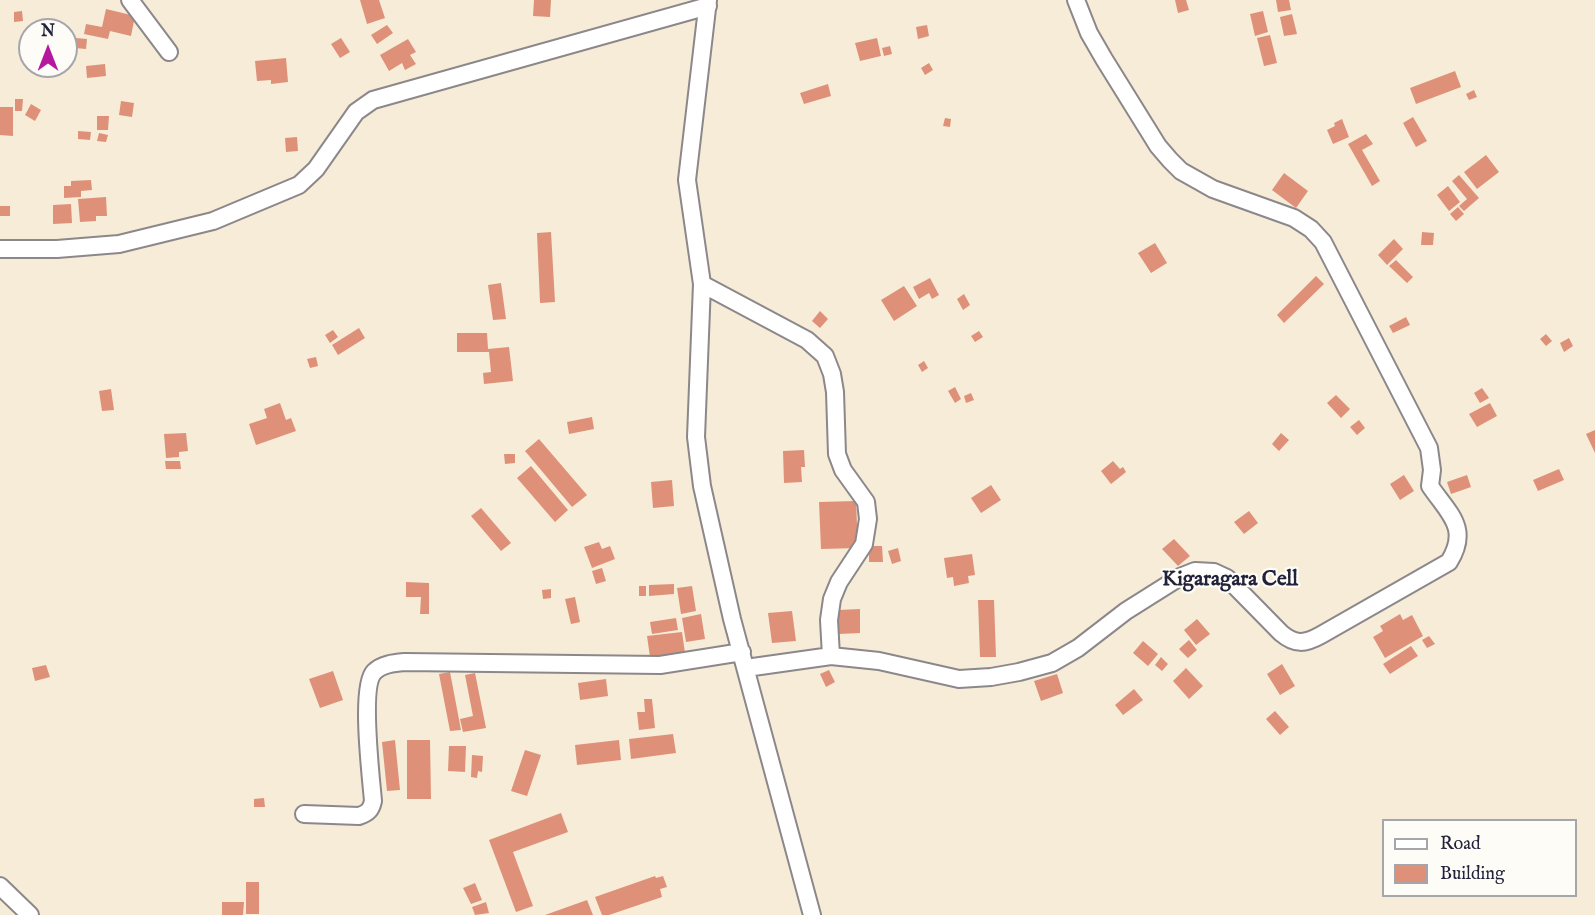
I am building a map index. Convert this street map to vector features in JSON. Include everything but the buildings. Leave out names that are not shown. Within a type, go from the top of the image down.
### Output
[{"type":"street","points":[[130,0],[169,52]]},
{"type":"street","points":[[304,814],[359,816],[367,814],[372,808],[367,690],[374,672],[390,663],[660,665],[831,656],[879,661],[924,673],[959,679],[991,677],[1052,663],[1078,648],[1126,610],[1180,577],[1195,571],[1214,572],[1227,578],[1289,640],[1304,643],[1449,561],[1456,551],[1459,538],[1458,528],[1430,486],[1432,470],[1429,448],[1323,242],[1311,229],[1294,218],[1214,189],[1181,171],[1158,146],[1104,59],[1089,33],[1076,0]]},
{"type":"street","points":[[0,249],[57,249],[119,244],[213,221],[299,185],[316,169],[356,112],[373,100],[708,3],[687,180],[702,284],[697,447],[702,486],[732,619],[812,915]]},
{"type":"street","points":[[702,284],[807,340],[825,356],[832,374],[835,392],[837,454],[843,470],[866,502],[868,519],[864,544],[839,582],[832,599],[829,620],[831,656]]},
{"type":"street","points":[[0,886],[30,915]]},
{"type":"district","name":"Kigaragara Cell","points":[[1230,581]]}]
